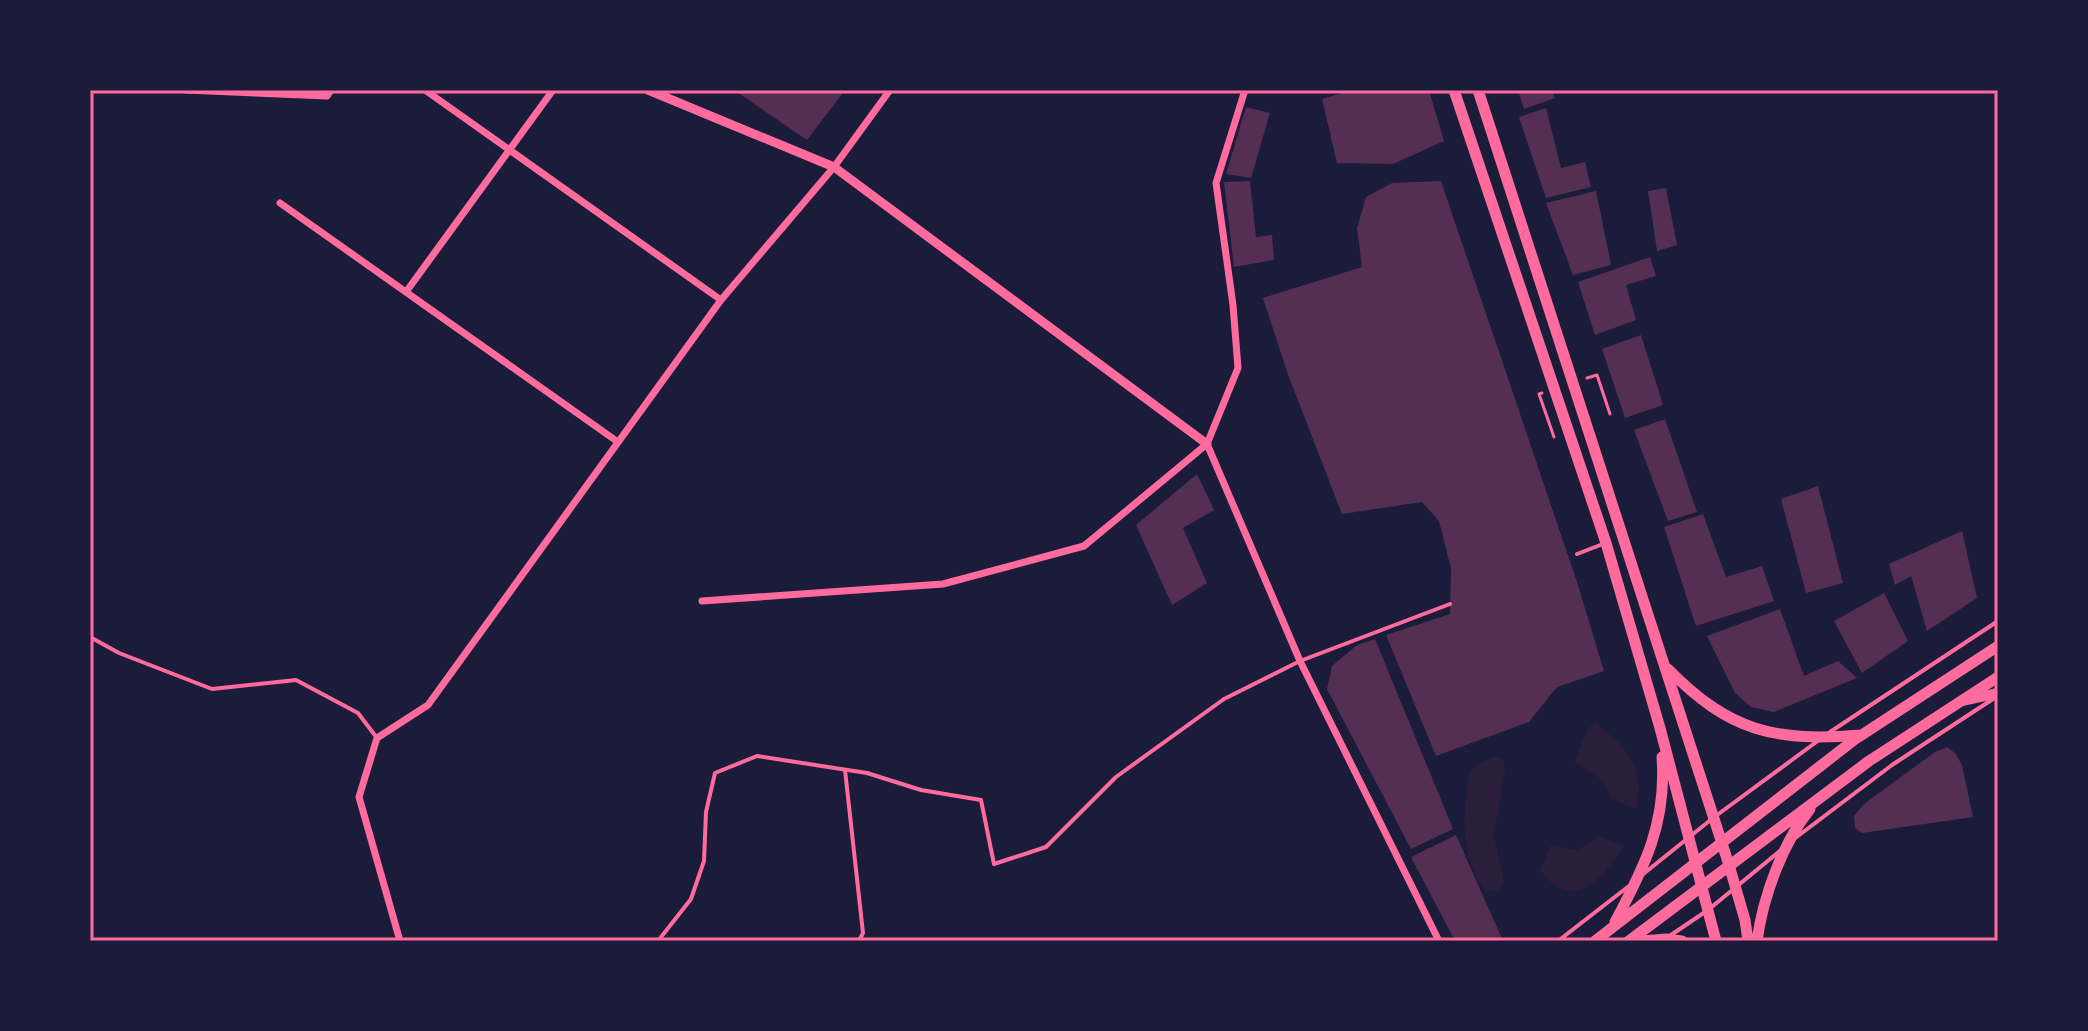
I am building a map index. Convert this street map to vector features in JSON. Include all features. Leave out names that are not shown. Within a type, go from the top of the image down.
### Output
[{"type":"main road","points":[[1454,90],[1606,543],[1660,728],[1716,941]]},
{"type":"main road","points":[[1478,90],[1729,865],[1748,941]]},
{"type":"main road","points":[[1595,941],[1864,734],[1998,646]]},
{"type":"main road","points":[[1664,665],[1695,696],[1760,732],[1786,737],[1822,738],[1864,734]]},
{"type":"main road","points":[[1629,941],[1869,761],[1998,677]]},
{"type":"main road","points":[[1960,702],[1998,695]]},
{"type":"main road","points":[[1613,927],[1646,861],[1661,814],[1664,785],[1660,728]]},
{"type":"main road","points":[[1757,941],[1771,886],[1790,843],[1819,798]]},
{"type":"main road","points":[[1642,941],[1682,941]]},
{"type":"street","points":[[186,90],[327,96],[331,90]]},
{"type":"street","points":[[425,90],[721,300]]},
{"type":"street","points":[[406,292],[553,90]]},
{"type":"street","points":[[648,90],[834,167],[1207,444],[1300,661],[1439,941]]},
{"type":"street","points":[[400,941],[359,797],[377,738],[428,705],[721,300],[834,167],[890,90]]},
{"type":"street","points":[[702,601],[943,584],[1084,546],[1207,444],[1238,368],[1233,305],[1216,183],[1245,90]]},
{"type":"street","points":[[280,203],[618,442]]},
{"type":"lane","points":[[1577,554],[1606,543]]},
{"type":"lane","points":[[658,941],[691,899],[704,861],[706,812],[715,773],[757,756],[845,770],[921,790],[981,800],[994,864],[1046,847],[1116,777],[1224,699],[1300,661],[1450,604]]},
{"type":"lane","points":[[1558,941],[1713,818],[1822,738],[1998,621]]},
{"type":"lane","points":[[90,637],[119,653],[212,689],[296,680],[358,713],[377,738]]},
{"type":"lane","points":[[1664,940],[1708,910],[1892,765],[1998,695]]},
{"type":"lane","points":[[845,770],[863,933],[859,941]]},
{"type":"path","points":[[1597,375],[1610,414]]},
{"type":"path","points":[[1539,394],[1554,437]]},
{"type":"shaded area","points":[[1595,723],[1616,740],[1631,759],[1638,781],[1636,809],[1610,798],[1602,780],[1574,762],[1588,728]]},
{"type":"shaded area","points":[[1497,756],[1504,760],[1505,771],[1494,836],[1504,882],[1498,891],[1486,892],[1473,869],[1466,846],[1467,783],[1473,769]]},
{"type":"shaded area","points":[[1600,837],[1624,846],[1606,871],[1589,886],[1569,891],[1556,887],[1540,871],[1551,845],[1577,850]]},
{"type":"building","points":[[734,90],[845,90],[807,140]]},
{"type":"building","points":[[1353,90],[1429,90],[1444,141],[1393,164],[1337,163],[1322,99]]},
{"type":"building","points":[[1518,90],[1552,90],[1555,98],[1524,109]]},
{"type":"building","points":[[1246,107],[1270,113],[1251,178],[1226,174]]},
{"type":"building","points":[[1546,108],[1561,168],[1585,162],[1591,187],[1546,198],[1519,117]]},
{"type":"building","points":[[1250,181],[1256,237],[1272,235],[1274,260],[1234,267],[1224,182]]},
{"type":"building","points":[[1441,181],[1577,582],[1604,671],[1557,687],[1529,722],[1436,756],[1386,635],[1450,614],[1451,569],[1439,521],[1422,502],[1342,514],[1287,372],[1263,298],[1362,267],[1357,228],[1366,197],[1392,183]]},
{"type":"building","points":[[1666,188],[1677,245],[1657,251],[1648,191]]},
{"type":"building","points":[[1596,191],[1611,265],[1573,275],[1546,203]]},
{"type":"building","points":[[1650,257],[1656,276],[1626,285],[1636,320],[1595,335],[1578,282]]},
{"type":"building","points":[[1641,335],[1663,405],[1625,418],[1602,349]]},
{"type":"building","points":[[1665,419],[1697,512],[1668,521],[1634,430]]},
{"type":"building","points":[[1197,474],[1214,510],[1183,528],[1207,583],[1172,605],[1136,525]]},
{"type":"building","points":[[1818,486],[1843,583],[1806,593],[1781,499]]},
{"type":"building","points":[[1703,514],[1726,577],[1762,566],[1774,601],[1696,626],[1664,527]]},
{"type":"building","points":[[1962,531],[1977,598],[1927,631],[1911,576],[1895,585],[1889,564]]},
{"type":"building","points":[[1884,593],[1908,641],[1862,673],[1834,621]]},
{"type":"building","points":[[1780,609],[1804,676],[1838,661],[1857,678],[1774,712],[1751,707],[1735,693],[1707,636]]},
{"type":"building","points":[[1375,639],[1453,829],[1411,849],[1327,689],[1332,666],[1357,645]]},
{"type":"building","points":[[1947,747],[1962,765],[1973,817],[1862,833],[1855,828],[1854,816],[1864,804],[1935,752]]},
{"type":"building","points":[[1456,835],[1503,941],[1455,941],[1411,857]]}]
